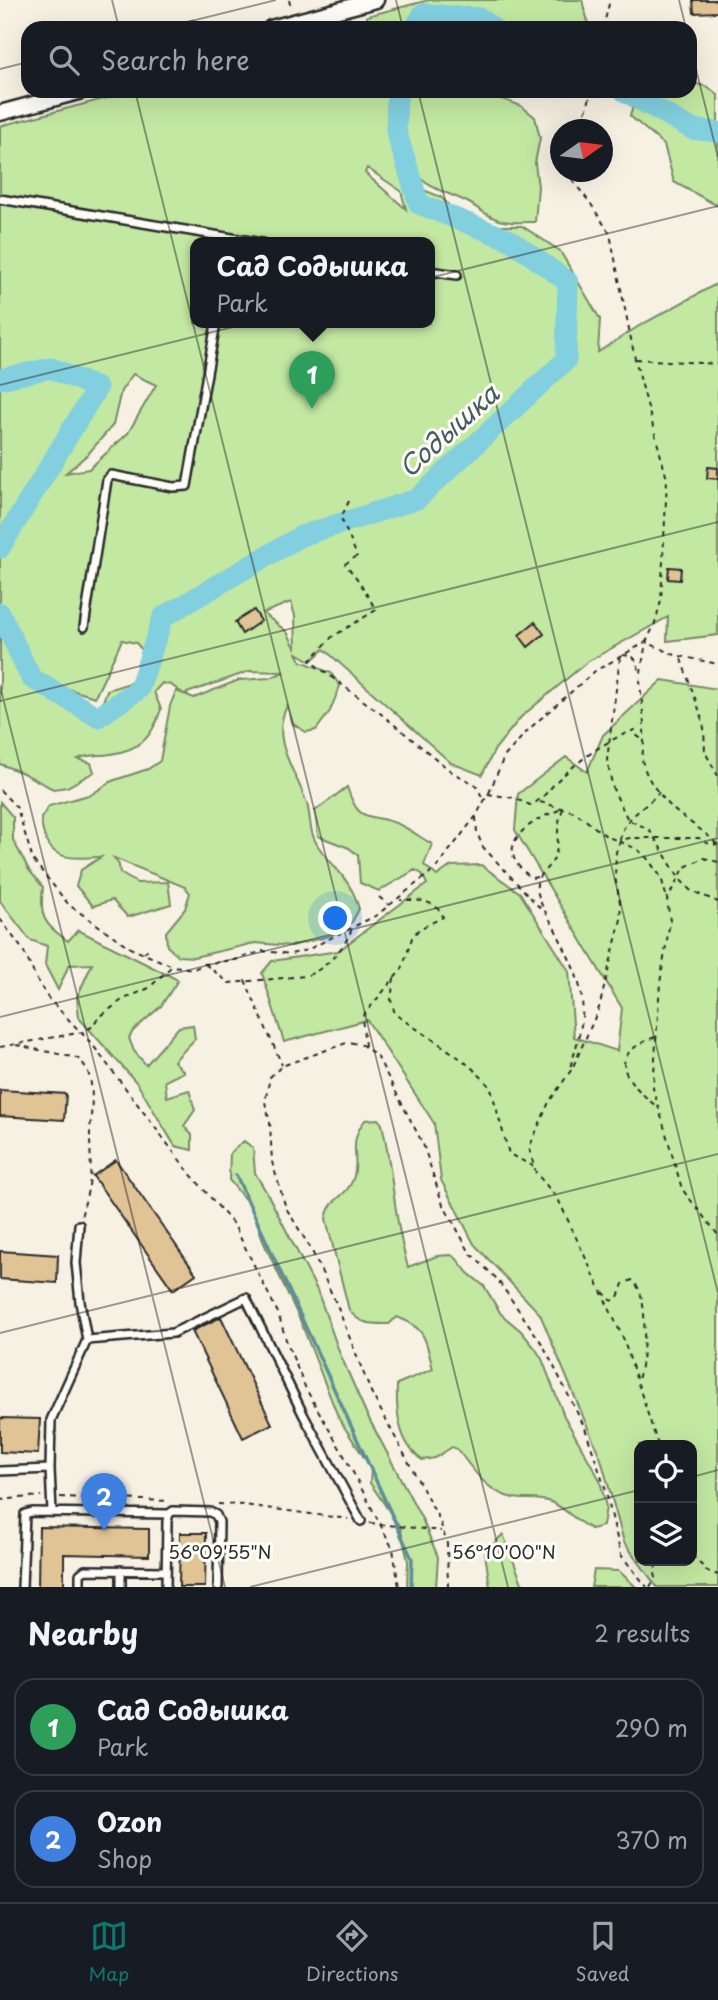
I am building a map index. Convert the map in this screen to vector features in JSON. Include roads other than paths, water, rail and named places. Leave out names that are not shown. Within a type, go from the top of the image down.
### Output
[{"type":"street","points":[[297,21],[376,0]]},
{"type":"street","points":[[0,113],[56,98]]},
{"type":"lane","points":[[0,199],[213,237]]},
{"type":"lane","points":[[435,272],[457,275]]},
{"type":"lane","points":[[84,627],[107,480],[111,475],[173,487],[187,486],[215,328]]},
{"type":"lane","points":[[52,1512],[51,1420],[87,1340],[76,1263],[79,1225]]},
{"type":"lane","points":[[87,1340],[173,1333],[246,1298],[304,1416],[361,1521]]},
{"type":"lane","points":[[0,1471],[50,1469]]},
{"type":"lane","points":[[22,1587],[25,1514],[169,1514],[173,1511],[210,1512],[216,1515],[219,1522],[218,1587]]},
{"type":"lane","points":[[166,1587],[169,1514]]},
{"type":"lane","points":[[80,1587],[82,1570],[166,1571]]},
{"type":"lane","points":[[121,1570],[121,1587]]},
{"type":"waterway","name":"Содышка","points":[[419,21],[423,14],[480,18],[484,21]]},
{"type":"waterway","name":"Содышка","points":[[0,613],[31,678],[98,717],[139,689],[163,617],[301,536],[417,499],[566,360],[568,282],[510,240],[419,204],[396,131],[397,98]]},
{"type":"waterway","name":"Содышка","points":[[637,98],[692,129],[718,132]]},
{"type":"waterway","name":"Содышка","points":[[0,379],[51,368],[97,388],[0,548]]},
{"type":"waterway","points":[[236,1175],[412,1559],[411,1587]]},
{"type":"place","name":"Сад Содышка","points":[[312,409]]},
{"type":"place","name":"Ozon","points":[[104,1531]]}]
